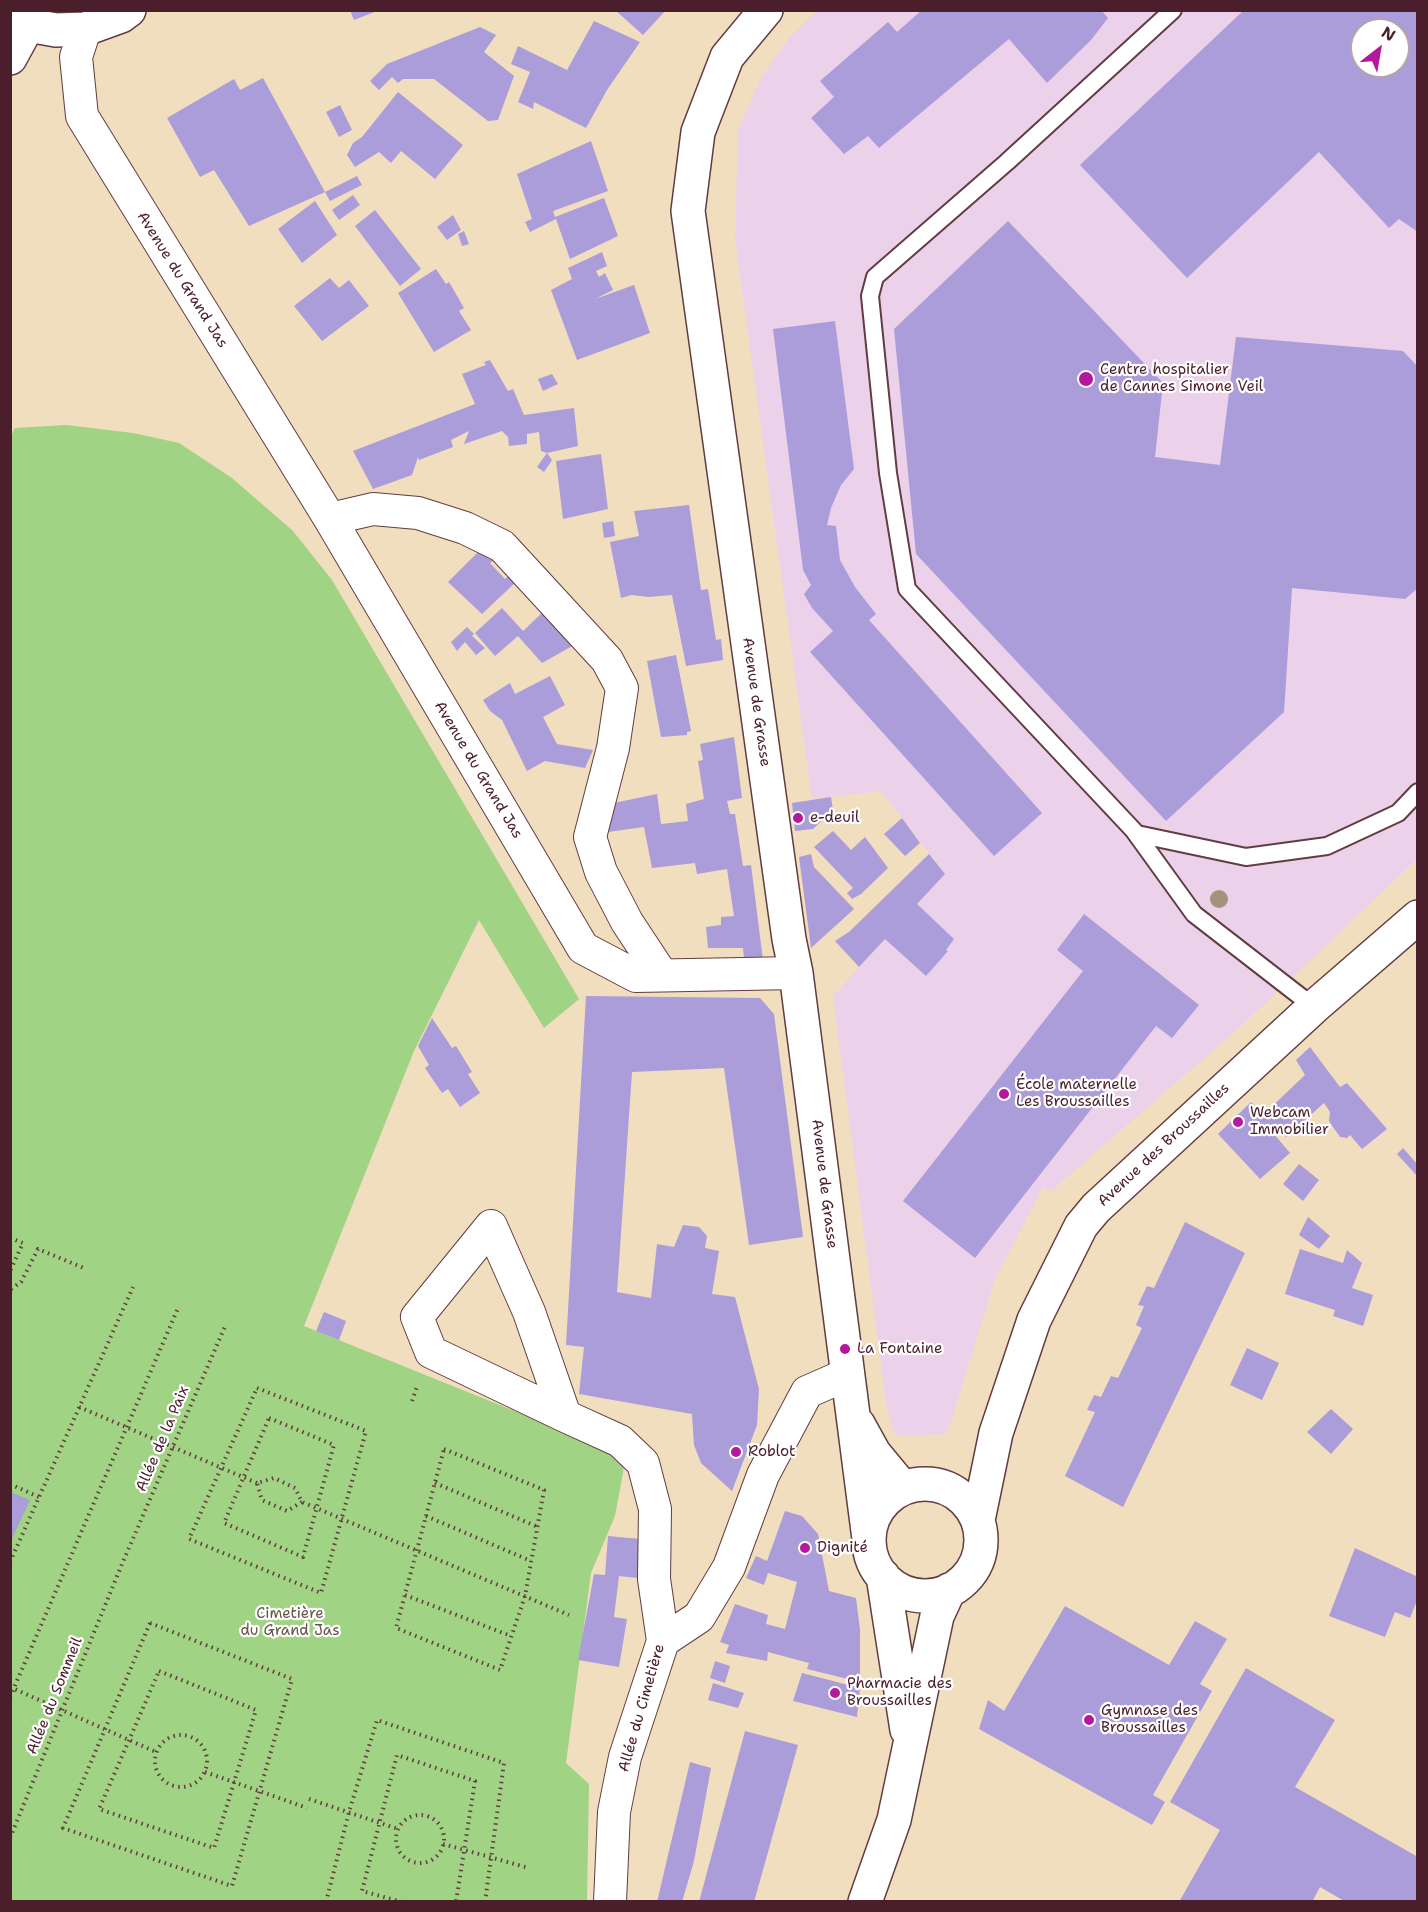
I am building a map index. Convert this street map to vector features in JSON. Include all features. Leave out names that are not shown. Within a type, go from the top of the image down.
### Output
[{"type":"main road","points":[[10,58],[19,21],[56,30],[85,29],[121,16],[129,10]]},
{"type":"main road","name":"Avenue de Grasse","points":[[766,10],[727,57],[702,121],[698,132],[688,211],[789,939],[796,973],[869,1539]]},
{"type":"main road","name":"Avenue des Broussailles","points":[[978,1520],[996,1433],[1034,1320],[1081,1226],[1096,1208],[1314,1007],[1418,917]]},
{"type":"main road","name":"Avenue de Grasse","points":[[851,1412],[874,1453],[903,1488]]},
{"type":"main road","name":"Avenue des Broussailles","points":[[941,1486],[969,1466],[996,1433]]},
{"type":"main road","points":[[882,1576],[896,1588],[913,1595],[932,1596],[950,1590],[963,1581],[974,1569],[980,1553],[981,1537],[978,1520],[970,1505],[957,1493],[941,1486],[922,1484],[903,1488],[889,1497],[878,1509],[872,1523],[869,1539],[873,1559],[882,1576],[910,1746]]},
{"type":"main road","points":[[865,1902],[894,1820],[937,1616],[950,1590]]},
{"type":"street","name":"Avenue du Grand Jas","points":[[85,29],[76,57],[82,116],[330,519],[584,948],[636,976],[796,973]]},
{"type":"street","points":[[330,519],[373,509],[418,513],[465,528],[502,546],[607,660],[622,688],[613,748],[590,837],[606,882],[627,922],[662,975]]},
{"type":"street","name":"Allée du Cimetière","points":[[565,1416],[529,1312],[491,1226],[417,1317],[431,1352],[565,1416],[620,1441],[643,1463],[655,1509],[654,1580],[663,1641],[623,1768],[614,1812],[610,1902]]},
{"type":"street","points":[[663,1641],[699,1617],[729,1567],[763,1476],[807,1392],[848,1374]]},
{"type":"lane","points":[[1173,10],[1007,162],[875,277],[870,296],[888,473],[907,589],[1134,831],[1194,914],[1314,1007]]},
{"type":"lane","points":[[1134,831],[1246,857],[1327,846],[1398,813],[1418,792]]},
{"type":"path","points":[[10,1238],[23,1243],[10,1271]]},
{"type":"path","points":[[10,1282],[11,1289],[21,1282],[38,1249],[84,1268]]},
{"type":"path","points":[[10,1562],[133,1287]]},
{"type":"path","points":[[10,1697],[179,1306]]},
{"type":"path","name":"Allée de la Paix","points":[[122,1564],[226,1324]]},
{"type":"path","points":[[257,1388],[366,1431],[342,1519],[321,1593],[189,1539],[257,1388]]},
{"type":"path","points":[[79,1407],[257,1483],[274,1478],[295,1488],[302,1502],[569,1615]]},
{"type":"path","points":[[269,1418],[334,1445],[303,1557],[224,1523],[243,1477],[269,1418]]},
{"type":"path","points":[[444,1449],[544,1490],[525,1596],[500,1670],[396,1628],[426,1516],[444,1449]]},
{"type":"path","points":[[257,1483],[262,1500],[287,1511],[302,1502]]},
{"type":"path","points":[[435,1483],[538,1527]]},
{"type":"path","points":[[10,1484],[39,1497]]},
{"type":"path","points":[[426,1516],[531,1561]]},
{"type":"path","name":"Allée du Sommeil","points":[[10,1838],[122,1564]]},
{"type":"path","points":[[405,1596],[511,1636]]},
{"type":"path","points":[[150,1623],[292,1679],[259,1791],[232,1886],[63,1828],[150,1623]]},
{"type":"path","points":[[159,1671],[256,1710],[234,1782],[213,1848],[99,1809],[159,1671]]},
{"type":"path","points":[[12,1688],[156,1752]]},
{"type":"path","points":[[326,1902],[349,1812],[377,1720],[504,1763],[485,1902]]},
{"type":"path","points":[[174,1736],[191,1737],[203,1747],[206,1755],[205,1772],[193,1784],[176,1787],[161,1778],[154,1761],[156,1752],[166,1740],[174,1736]]},
{"type":"path","points":[[402,1902],[362,1891],[397,1755],[475,1781],[456,1902]]},
{"type":"path","points":[[205,1772],[307,1808]]},
{"type":"path","points":[[309,1799],[398,1829]]},
{"type":"path","points":[[423,1815],[431,1818],[441,1829],[443,1844],[441,1851],[430,1860],[409,1860],[396,1844],[398,1829],[408,1818],[423,1815]]},
{"type":"path","points":[[443,1844],[529,1868]]},
{"type":"shaded area","name":"Centre hospitalier de Cannes Simone Veil","points":[[817,11],[1417,11],[1417,859],[1239,1028],[1051,1191],[1043,1187],[995,1279],[947,1434],[895,1436],[886,1403],[833,996],[945,874],[881,791],[812,799],[735,239],[738,129],[762,76],[790,37]]},
{"type":"green space","name":"Cimetière du Grand Jas","points":[[66,425],[133,433],[179,443],[232,478],[293,531],[332,580],[579,999],[544,1028],[479,920],[414,1051],[304,1326],[626,1456],[615,1516],[591,1573],[566,1763],[589,1784],[587,1901],[11,1901],[10,438],[15,428]]},
{"type":"building","points":[[350,10],[377,10],[377,11],[354,20]]},
{"type":"building","points":[[615,10],[666,10],[643,35]]},
{"type":"building","points":[[922,10],[1101,10],[1108,18],[1091,40],[1047,83],[1009,39],[879,148],[868,136],[844,154],[811,118],[834,97],[820,81],[888,22],[897,32]]},
{"type":"building","points":[[1244,10],[1418,10],[1418,232],[1399,219],[1389,228],[1319,152],[1187,278],[1080,165]]},
{"type":"building","points":[[594,21],[640,42],[607,90],[586,128],[534,102],[533,109],[518,102],[530,72],[511,64],[518,46],[567,70]]},
{"type":"building","points":[[480,27],[496,35],[484,52],[514,76],[498,120],[488,121],[434,79],[403,79],[398,83],[392,77],[379,90],[370,81],[387,64]]},
{"type":"building","points":[[263,78],[325,192],[249,226],[214,170],[200,177],[167,118],[234,79],[240,90]]},
{"type":"building","points":[[398,92],[463,145],[435,179],[401,151],[391,163],[379,152],[355,167],[347,155],[353,143],[362,137]]},
{"type":"building","points":[[340,105],[352,130],[339,137],[326,112]]},
{"type":"building","points":[[591,141],[608,191],[553,211],[555,217],[604,198],[618,236],[570,259],[556,219],[530,232],[525,222],[532,219],[517,174]]},
{"type":"building","points":[[357,176],[362,185],[330,201],[325,192]]},
{"type":"building","points":[[353,195],[360,205],[339,220],[332,210]]},
{"type":"building","points":[[315,201],[337,235],[302,263],[278,229]]},
{"type":"building","points":[[375,210],[421,269],[400,286],[355,226]]},
{"type":"building","points":[[453,215],[461,230],[447,240],[437,227]]},
{"type":"building","points":[[1008,221],[1163,383],[1155,457],[1220,465],[1236,337],[1403,351],[1418,367],[1418,588],[1405,599],[1292,588],[1284,712],[1166,821],[916,554],[894,329]]},
{"type":"building","points":[[464,231],[469,244],[462,246],[458,234]]},
{"type":"building","points":[[602,252],[607,266],[596,271],[599,277],[605,273],[613,290],[595,299],[634,285],[650,333],[577,360],[551,290],[572,279],[568,268]]},
{"type":"building","points":[[436,269],[446,284],[449,282],[464,308],[459,311],[471,330],[434,352],[398,293]]},
{"type":"building","points":[[330,278],[339,288],[349,280],[369,306],[322,341],[294,306]]},
{"type":"building","points":[[835,321],[854,469],[841,485],[831,508],[827,525],[836,526],[840,560],[855,587],[876,614],[869,620],[1042,813],[994,856],[810,652],[833,631],[812,608],[804,594],[811,585],[803,570],[773,329]]},
{"type":"building","points":[[490,360],[508,391],[513,389],[524,415],[574,408],[578,446],[547,453],[541,451],[539,432],[527,434],[527,444],[509,446],[508,437],[502,431],[464,444],[469,431],[451,440],[453,447],[419,460],[418,457],[412,475],[373,489],[353,451],[475,404],[462,374],[486,365],[484,362]]},
{"type":"building","points":[[552,374],[558,384],[543,391],[538,379]]},
{"type":"building","points":[[547,453],[552,460],[544,472],[537,467]]},
{"type":"building","points":[[601,454],[608,509],[563,519],[556,461]]},
{"type":"building","points":[[689,505],[701,590],[708,589],[716,640],[721,639],[723,660],[686,666],[672,595],[649,597],[631,595],[621,598],[610,542],[639,536],[634,511]]},
{"type":"building","points":[[613,521],[615,536],[604,538],[602,523]]},
{"type":"building","points":[[479,551],[494,560],[490,563],[505,579],[509,575],[517,581],[482,614],[448,582]]},
{"type":"building","points":[[502,608],[523,631],[543,612],[574,645],[542,663],[518,636],[495,656],[475,633]]},
{"type":"building","points":[[467,627],[474,634],[472,636],[485,648],[476,655],[465,642],[457,651],[451,642]]},
{"type":"building","points":[[676,655],[691,731],[687,732],[687,735],[661,737],[647,661]]},
{"type":"building","points":[[550,676],[565,705],[543,717],[557,744],[593,750],[585,768],[545,761],[527,771],[502,720],[490,711],[483,700],[510,683],[515,694]]},
{"type":"building","points":[[734,737],[742,798],[727,801],[730,814],[735,814],[743,866],[751,865],[763,960],[745,969],[743,948],[708,948],[706,927],[721,925],[721,917],[734,916],[727,869],[697,874],[695,863],[652,868],[644,827],[608,832],[609,804],[657,794],[661,824],[688,821],[686,804],[704,799],[698,761],[703,760],[700,744]]},
{"type":"building","points":[[831,797],[833,810],[813,829],[795,831],[792,803]]},
{"type":"building","points":[[902,818],[920,843],[905,856],[884,834]]},
{"type":"building","points":[[833,831],[851,850],[865,837],[888,868],[861,894],[852,899],[847,893],[853,888],[814,847]]},
{"type":"building","points":[[811,854],[814,867],[854,909],[811,948],[799,857]]},
{"type":"building","points":[[929,854],[945,874],[917,904],[954,939],[946,950],[948,951],[926,976],[885,939],[859,967],[835,941],[849,932]]},
{"type":"building","points":[[1084,914],[1199,1005],[1172,1038],[1156,1026],[975,1258],[903,1201],[1083,971],[1057,950]]},
{"type":"building","points":[[586,996],[760,998],[774,1014],[803,1237],[749,1245],[724,1068],[632,1072],[617,1292],[651,1298],[657,1244],[674,1247],[683,1225],[699,1227],[707,1236],[705,1248],[719,1251],[712,1294],[735,1297],[759,1389],[757,1425],[732,1491],[701,1463],[694,1445],[692,1414],[579,1394],[584,1347],[566,1345]]},
{"type":"building","points":[[432,1018],[452,1048],[456,1046],[472,1072],[468,1074],[480,1093],[460,1107],[448,1089],[442,1093],[425,1068],[429,1065],[418,1046]]},
{"type":"building","points":[[1310,1047],[1340,1087],[1347,1083],[1387,1129],[1362,1149],[1350,1135],[1347,1138],[1340,1137],[1329,1121],[1330,1112],[1324,1103],[1286,1137],[1279,1130],[1274,1134],[1290,1153],[1260,1179],[1218,1134],[1251,1102],[1264,1114],[1305,1075],[1296,1060]]},
{"type":"building","points":[[1403,1148],[1418,1165],[1418,1177],[1397,1154]]},
{"type":"building","points":[[1299,1164],[1319,1180],[1303,1201],[1283,1184]]},
{"type":"building","points":[[1308,1217],[1330,1236],[1319,1249],[1299,1235]]},
{"type":"building","points":[[1185,1222],[1245,1253],[1123,1507],[1065,1476],[1095,1412],[1087,1410],[1094,1395],[1101,1397],[1111,1376],[1118,1378],[1142,1328],[1136,1325],[1144,1306],[1138,1305],[1147,1286],[1154,1288]]},
{"type":"building","points":[[1300,1249],[1343,1263],[1347,1250],[1362,1263],[1352,1288],[1373,1295],[1363,1326],[1333,1316],[1335,1310],[1285,1294]]},
{"type":"building","points":[[324,1312],[346,1321],[339,1340],[316,1331]]},
{"type":"building","points":[[1247,1348],[1279,1363],[1262,1400],[1230,1385]]},
{"type":"building","points":[[1331,1409],[1353,1429],[1331,1454],[1307,1432]]},
{"type":"building","points":[[10,1492],[30,1500],[10,1543]]},
{"type":"building","points":[[785,1511],[802,1516],[818,1534],[829,1591],[856,1598],[860,1630],[860,1682],[807,1669],[809,1663],[768,1652],[767,1661],[726,1653],[729,1645],[720,1642],[735,1604],[768,1615],[766,1624],[785,1629],[797,1582],[768,1573],[764,1585],[746,1578],[756,1556],[767,1561]]},
{"type":"building","points":[[608,1536],[640,1539],[637,1578],[619,1576],[614,1617],[627,1619],[619,1667],[578,1660],[594,1574],[605,1575]]},
{"type":"building","points":[[1355,1548],[1418,1577],[1418,1598],[1410,1618],[1395,1612],[1385,1637],[1329,1616]]},
{"type":"building","name":"Gymnase des Broussailles","points":[[1065,1606],[1169,1665],[1195,1621],[1227,1639],[1200,1684],[1212,1691],[1153,1795],[1165,1802],[1152,1825],[979,1729],[988,1700],[1004,1711]]},
{"type":"building","points":[[715,1661],[730,1666],[725,1683],[710,1678]]},
{"type":"building","points":[[1246,1668],[1335,1720],[1295,1787],[1418,1857],[1418,1902],[1346,1902],[1320,1887],[1312,1902],[1179,1902],[1220,1830],[1170,1802]]},
{"type":"building","points":[[802,1673],[860,1688],[857,1717],[793,1701]]},
{"type":"building","points":[[713,1683],[744,1693],[738,1708],[708,1700]]},
{"type":"building","points":[[745,1731],[798,1745],[754,1902],[699,1902]]},
{"type":"building","points":[[690,1762],[711,1768],[694,1861],[682,1902],[657,1902]]},
{"type":"place","name":"Centre hospitalier de Cannes Simone Veil","points":[[1086,379]]},
{"type":"place","name":"e-deuil","points":[[798,818]]},
{"type":"place","name":"École maternelle Les Broussailles","points":[[1004,1094]]},
{"type":"place","name":"Webcam Immobilier","points":[[1238,1122]]},
{"type":"place","name":"La Fontaine","points":[[845,1349]]},
{"type":"place","name":"Roblot","points":[[736,1452]]},
{"type":"place","name":"Dignité","points":[[805,1548]]},
{"type":"place","name":"Pharmacie des Broussailles","points":[[835,1693]]},
{"type":"place","name":"Gymnase des Broussailles","points":[[1089,1720]]}]
